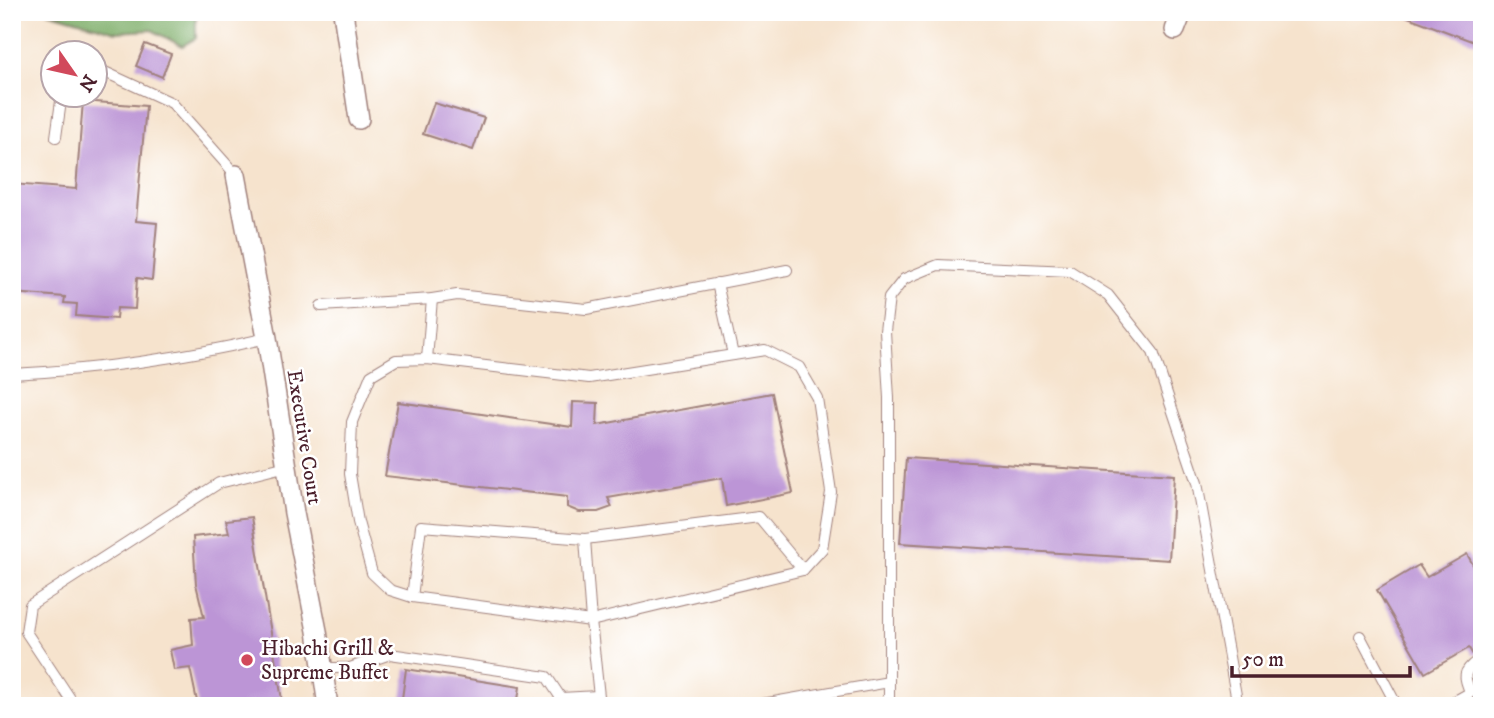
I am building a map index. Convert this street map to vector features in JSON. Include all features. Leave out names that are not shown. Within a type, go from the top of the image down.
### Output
[{"type":"street","points":[[343,12],[359,119]]},
{"type":"street","name":"Executive Court","points":[[236,175],[267,338],[328,706]]},
{"type":"lane","points":[[108,73],[172,103],[236,175]]},
{"type":"lane","points":[[56,137],[60,108]]},
{"type":"lane","points":[[889,706],[888,398],[885,331],[889,298],[904,279],[939,265],[1070,271],[1108,295],[1153,352],[1197,484],[1238,706]]},
{"type":"lane","points":[[321,306],[457,295],[586,309],[787,270]]},
{"type":"lane","points":[[717,283],[733,355]]},
{"type":"lane","points":[[427,359],[432,299]]},
{"type":"lane","points":[[12,374],[69,371],[156,361],[267,338]]},
{"type":"lane","points":[[765,350],[799,368],[817,398],[831,492],[822,549],[803,570],[591,621],[412,597],[390,590],[372,573],[358,522],[351,474],[352,422],[371,375],[396,360],[427,359],[589,378],[765,350]]},
{"type":"lane","points":[[75,706],[26,632],[30,605],[219,483],[287,466]]},
{"type":"lane","points":[[412,597],[421,526],[585,539],[760,517],[803,570]]},
{"type":"lane","points":[[323,668],[350,668],[390,654],[547,677],[560,702],[599,701],[585,539]]},
{"type":"lane","points":[[1360,636],[1397,706]]},
{"type":"lane","points":[[1470,692],[1465,678],[1467,668],[1477,661]]},
{"type":"lane","points":[[750,706],[889,682]]},
{"type":"lane","points":[[1446,706],[1482,686]]},
{"type":"green space","points":[[48,12],[196,12],[196,38],[182,46],[152,30],[116,32]]},
{"type":"building","points":[[1482,12],[1482,45],[1400,14]]},
{"type":"building","points":[[145,44],[171,54],[162,77],[136,66]]},
{"type":"building","points":[[108,103],[146,106],[136,221],[157,223],[152,280],[137,278],[135,309],[117,308],[116,319],[76,316],[77,304],[64,303],[65,297],[12,293],[12,184],[76,189],[82,108],[108,108]]},
{"type":"building","points":[[434,103],[484,118],[473,150],[423,134]]},
{"type":"building","points":[[772,393],[793,493],[726,506],[722,478],[608,498],[612,507],[598,512],[579,512],[567,507],[567,497],[385,476],[398,402],[572,427],[573,402],[598,403],[597,425]]},
{"type":"building","points":[[906,458],[1174,475],[1169,560],[900,543]]},
{"type":"building","points":[[252,517],[283,706],[198,706],[190,668],[174,670],[170,650],[193,645],[191,618],[204,617],[196,584],[193,537],[229,533],[226,520]]},
{"type":"building","points":[[1467,554],[1482,581],[1482,655],[1473,655],[1469,648],[1425,673],[1377,590],[1419,565],[1427,577]]},
{"type":"building","points":[[406,669],[520,687],[517,706],[401,706]]},
{"type":"place","name":"Hibachi Grill & Supreme Buffet","points":[[247,660]]}]
